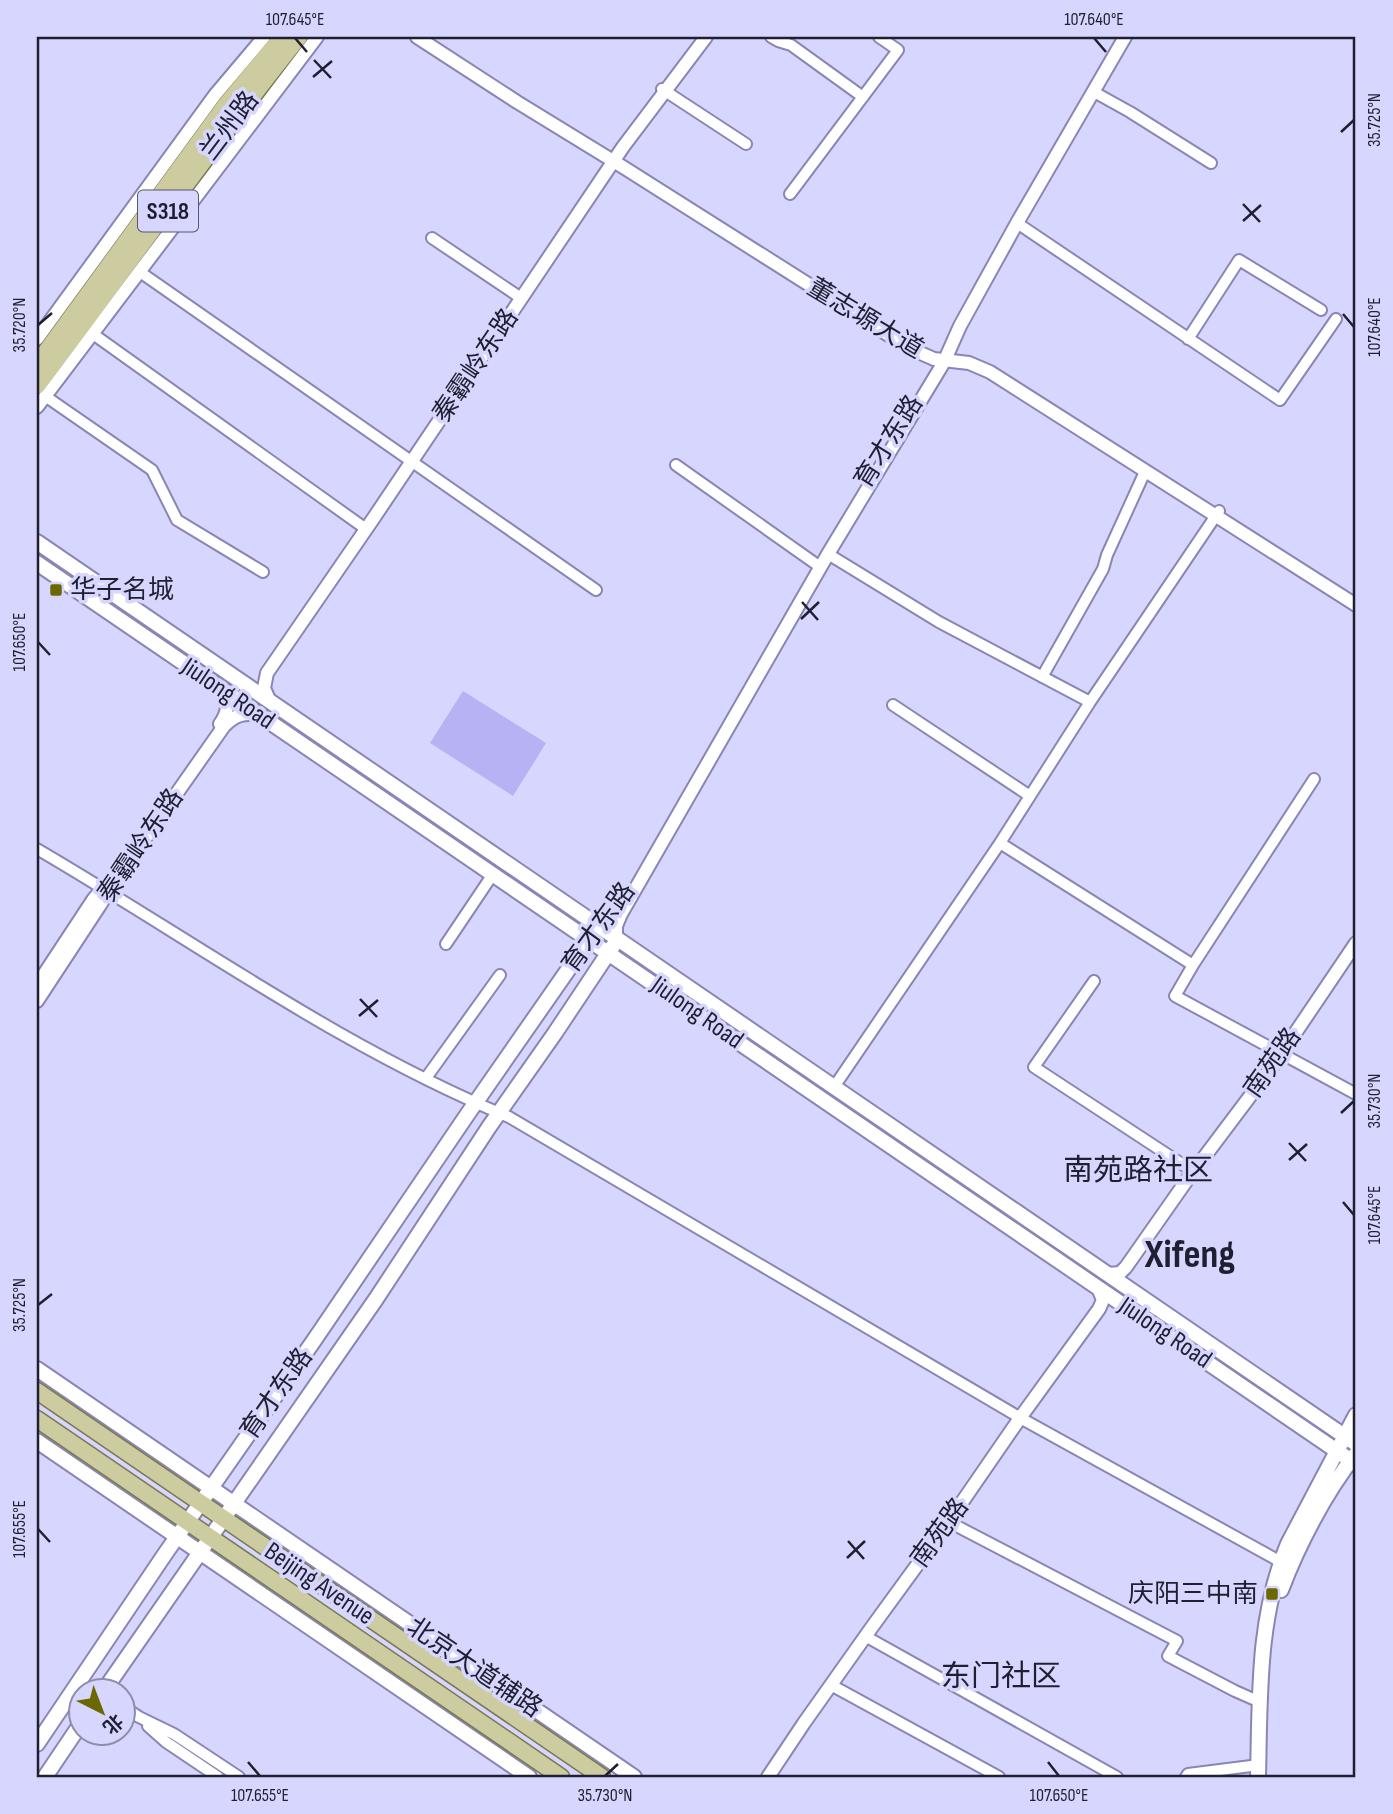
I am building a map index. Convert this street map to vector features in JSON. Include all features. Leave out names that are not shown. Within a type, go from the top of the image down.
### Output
[{"type":"main road","name":"兰州路","points":[[37,363],[227,103],[282,37]]},
{"type":"main road","name":"兰州路","points":[[39,396],[215,145],[299,37]]},
{"type":"main road","name":"Jiulong Road","points":[[37,542],[1350,1440]]},
{"type":"main road","name":"Jiulong Road","points":[[37,563],[1337,1451],[1354,1460]]},
{"type":"main road","name":"育才东路","points":[[37,1744],[475,1103],[589,939],[600,928]]},
{"type":"main road","name":"育才东路","points":[[113,1678],[368,1310],[609,953],[616,938]]},
{"type":"main road","name":"北京大道辅路","points":[[37,1369],[634,1777]]},
{"type":"main road","name":"Beijing Avenue","points":[[37,1391],[602,1777]]},
{"type":"main road","points":[[1261,1773],[1262,1649],[1269,1604],[1280,1562],[1337,1451],[1350,1440],[1356,1415]]},
{"type":"main road","name":"Beijing Avenue","points":[[37,1419],[561,1777]]},
{"type":"main road","points":[[37,1441],[528,1777]]},
{"type":"main road","points":[[1261,1773],[1270,1651],[1279,1598],[1299,1549],[1331,1490],[1354,1460]]},
{"type":"main road","points":[[46,1777],[66,1746]]},
{"type":"street","points":[[37,339],[195,122],[264,37]]},
{"type":"street","points":[[262,572],[177,520],[152,470],[39,396],[93,334],[317,37]]},
{"type":"street","name":"董志塬大道","points":[[417,37],[517,103],[613,159]]},
{"type":"street","name":"董志塬大道","points":[[425,37],[908,348],[924,355],[969,363],[990,372],[1356,599]]},
{"type":"street","name":"秦霸岭东路","points":[[270,702],[264,688],[267,673],[613,159],[704,37]]},
{"type":"street","points":[[771,37],[778,41],[794,41],[863,97]]},
{"type":"street","points":[[790,194],[898,50],[879,37]]},
{"type":"street","name":"育才东路","points":[[600,928],[616,912],[816,564],[943,357],[955,324],[1012,220],[1119,37]]},
{"type":"street","name":"育才东路","points":[[616,938],[616,926],[621,914],[1125,37]]},
{"type":"street","points":[[663,90],[746,144]]},
{"type":"street","points":[[1094,92],[1211,163]]},
{"type":"street","points":[[1017,223],[1280,400],[1336,319]]},
{"type":"street","points":[[432,238],[520,297]]},
{"type":"street","points":[[1188,339],[1239,260],[1321,310]]},
{"type":"street","points":[[140,272],[596,590]]},
{"type":"street","points":[[93,334],[365,528]]},
{"type":"street","points":[[676,465],[816,564]]},
{"type":"street","points":[[1042,677],[1103,569],[1143,476]]},
{"type":"street","points":[[834,1087],[1000,843],[1090,702],[1217,513]]},
{"type":"street","name":"董志塬大道","points":[[1217,513],[1356,604]]},
{"type":"street","name":"秦霸岭东路","points":[[234,677],[240,680],[253,679],[264,671],[365,528]]},
{"type":"street","points":[[828,554],[939,622],[1090,702]]},
{"type":"street","name":"秦霸岭东路","points":[[37,1001],[106,890],[226,716],[228,703],[221,689]]},
{"type":"street","points":[[893,705],[1030,796]]},
{"type":"street","name":"秦霸岭东路","points":[[37,985],[93,900],[106,890],[224,726],[238,715],[259,715]]},
{"type":"street","points":[[1314,779],[1175,996],[1356,1094]]},
{"type":"street","points":[[1000,843],[1193,965]]},
{"type":"street","points":[[37,849],[343,1037],[475,1103],[509,1117],[1022,1419],[1280,1562]]},
{"type":"street","points":[[446,944],[493,874]]},
{"type":"street","name":"南苑路","points":[[1283,1054],[1356,943]]},
{"type":"street","name":"南苑路","points":[[1108,1275],[1123,1271],[1356,950]]},
{"type":"street","points":[[426,1078],[500,975]]},
{"type":"street","points":[[1094,981],[1034,1067],[1195,1173]]},
{"type":"street","name":"南苑路","points":[[1132,1291],[1128,1282],[1130,1269],[1195,1173]]},
{"type":"street","name":"南苑路","points":[[771,1777],[1099,1309],[1103,1300],[1098,1288]]},
{"type":"street","name":"南苑路","points":[[1022,1419],[1102,1311],[1112,1305],[1122,1304]]},
{"type":"street","points":[[950,1523],[1177,1641],[1168,1656],[1260,1702]]},
{"type":"street","points":[[867,1637],[1097,1773],[1117,1777]]},
{"type":"street","points":[[833,1686],[999,1777]]},
{"type":"street","points":[[136,1715],[174,1734],[239,1777]]},
{"type":"street","points":[[139,1717],[166,1742],[218,1777]]},
{"type":"street","points":[[1185,1777],[1188,1774],[1261,1773]]},
{"type":"shaded area","points":[[463,691],[546,743],[513,796],[430,743]]},
{"type":"place","name":"华子名城","points":[[56,590]]},
{"type":"place","name":"庆阳三中南","points":[[1272,1594]]},
{"type":"district","name":"南苑路社区","points":[[1138,1171]]},
{"type":"district","name":"Xifeng","points":[[1190,1255]]},
{"type":"district","name":"东门社区","points":[[1001,1677]]}]
